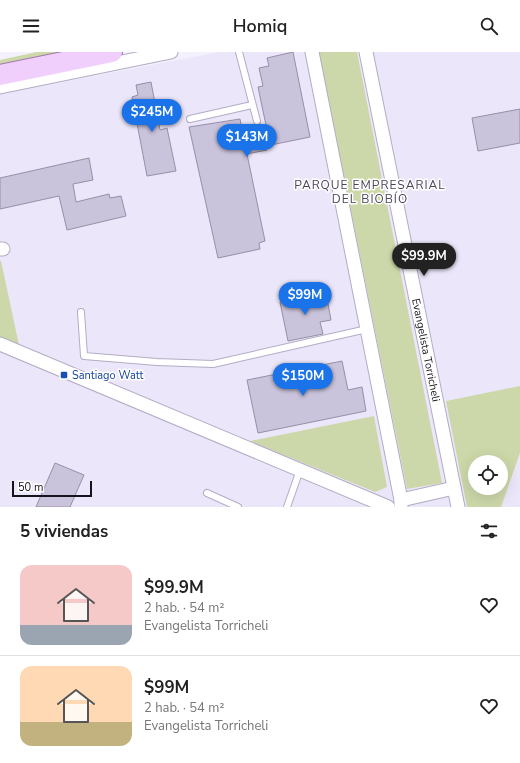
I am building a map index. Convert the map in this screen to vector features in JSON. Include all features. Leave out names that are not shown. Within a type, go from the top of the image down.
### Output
[{"type":"main road","points":[[0,75],[112,52]]},
{"type":"street","points":[[0,87],[170,52]]},
{"type":"street","points":[[312,52],[401,504],[454,488]]},
{"type":"street","name":"Evangelista Torricheli","points":[[366,52],[458,507]]},
{"type":"street","points":[[0,344],[388,507]]},
{"type":"lane","points":[[239,52],[257,121]]},
{"type":"lane","points":[[190,119],[252,105]]},
{"type":"lane","points":[[81,312],[84,356],[157,362],[213,364],[367,329]]},
{"type":"lane","points":[[287,507],[300,470]]},
{"type":"lane","points":[[207,493],[238,507]]},
{"type":"shaded area","points":[[219,52],[520,52],[520,507],[0,507],[0,94]]},
{"type":"green space","points":[[37,52],[82,52],[0,69],[0,60]]},
{"type":"green space","points":[[319,52],[357,52],[442,483],[407,489]]},
{"type":"green space","points":[[1,261],[19,345],[0,337]]},
{"type":"green space","points":[[520,386],[520,453],[508,487],[508,455],[468,455],[468,495],[505,495],[501,507],[467,507],[446,401]]},
{"type":"green space","points":[[374,416],[387,487],[375,492],[250,441]]},
{"type":"building","points":[[293,52],[310,137],[266,146],[267,150],[247,154],[265,241],[259,243],[260,249],[218,258],[189,127],[240,119],[243,134],[267,130],[258,87],[263,86],[259,68],[269,66],[267,58]]},
{"type":"building","points":[[151,82],[160,130],[167,128],[176,171],[147,176],[132,97],[138,95],[136,85]]},
{"type":"building","points":[[520,109],[520,143],[478,151],[472,118]]},
{"type":"building","points":[[89,158],[93,180],[73,184],[76,202],[109,194],[110,198],[121,196],[126,216],[67,230],[59,196],[0,209],[0,178]]},
{"type":"building","points":[[326,293],[331,320],[320,322],[323,334],[288,341],[280,302]]},
{"type":"building","points":[[342,361],[348,390],[362,387],[366,411],[258,433],[247,380]]},
{"type":"building","points":[[55,463],[84,475],[70,507],[36,507]]},
{"type":"place","name":"Santiago Watt","points":[[64,375]]},
{"type":"district","name":"PARQUE EMPRESARIAL DEL BIOBÍO","points":[[370,192]]}]
